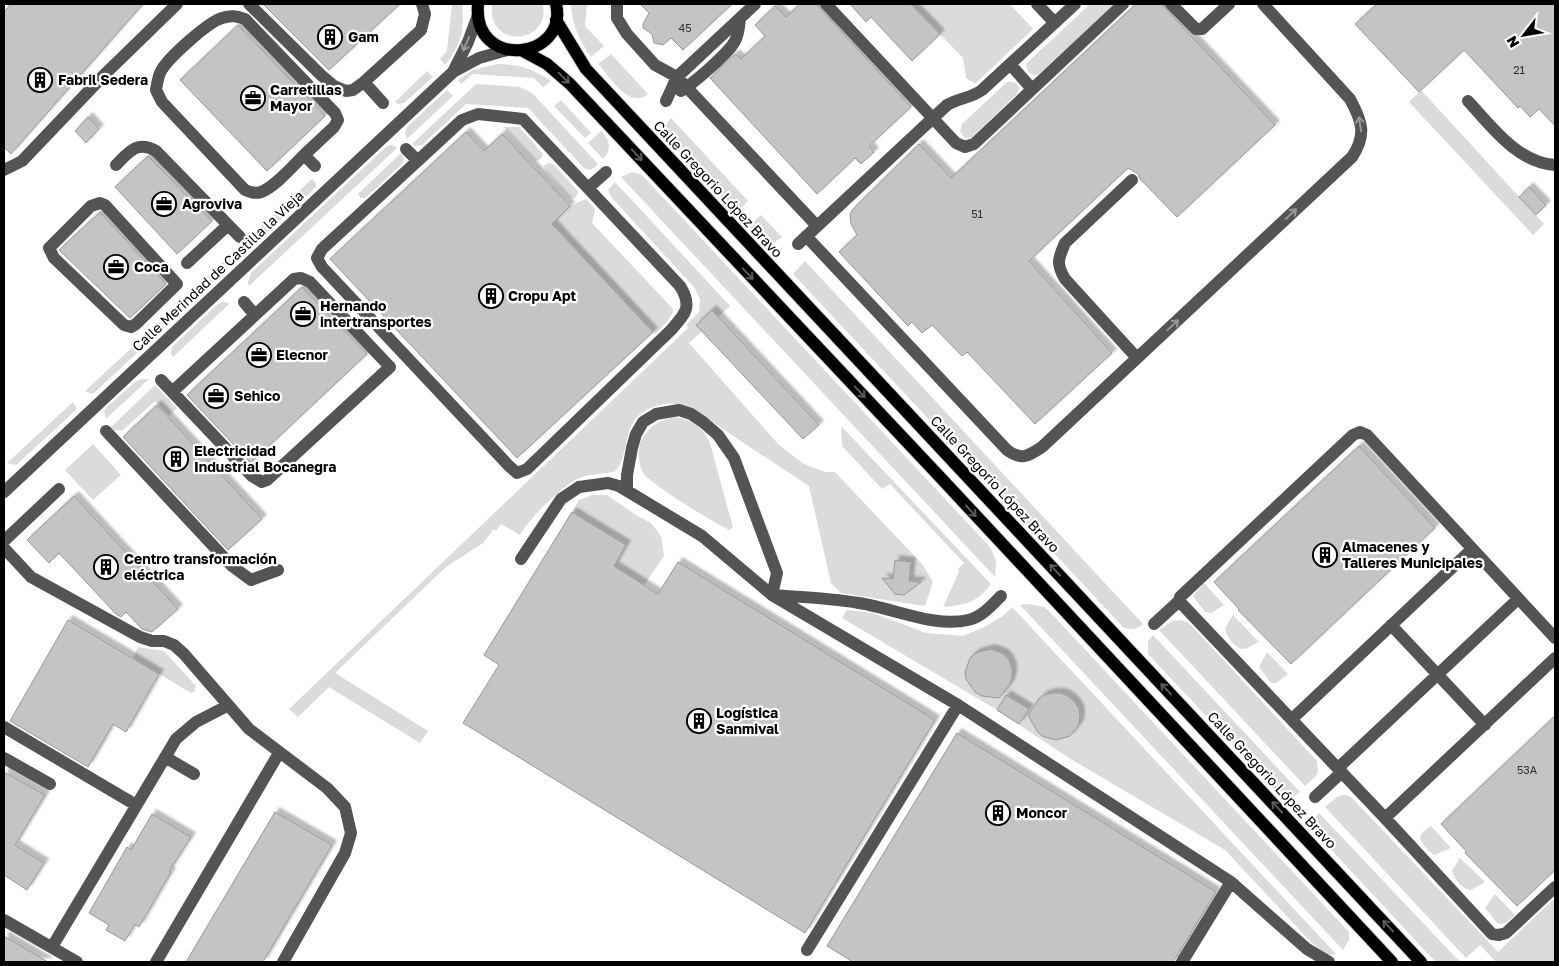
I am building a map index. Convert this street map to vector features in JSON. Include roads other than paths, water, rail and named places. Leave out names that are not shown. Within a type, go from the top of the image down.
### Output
[{"type":"main road","points":[[478,7],[484,34],[498,47],[523,51],[531,49],[544,41],[554,28],[557,9]]},
{"type":"main road","name":"Calle Gregorio López Bravo","points":[[557,9],[580,61],[593,76],[1421,962]]},
{"type":"main road","points":[[523,51],[547,64],[570,84],[947,484],[1392,962]]},
{"type":"street","points":[[4,170],[22,162],[104,75],[177,4]]},
{"type":"street","points":[[249,4],[321,76],[334,86],[346,91],[353,90],[364,82],[421,30],[425,14],[422,4]]},
{"type":"street","points":[[617,4],[617,18],[626,34],[655,64],[689,85],[816,226]]},
{"type":"street","points":[[740,18],[739,32],[731,47],[689,85],[666,101],[677,77],[740,18],[755,4]]},
{"type":"street","points":[[826,4],[956,143],[965,147],[974,144],[1123,4]]},
{"type":"street","points":[[1037,4],[1055,23]]},
{"type":"street","points":[[1075,4],[975,95],[957,99],[948,105],[802,240],[1015,456],[1028,456],[1042,447],[1352,157],[1358,148],[1362,136],[1360,117],[1350,99],[1263,4]]},
{"type":"street","points":[[1171,4],[1196,29],[1202,29],[1229,4]]},
{"type":"street","name":"Calle Merindad de Castilla la Vieja","points":[[453,72],[468,42],[478,7]]},
{"type":"street","points":[[235,16],[245,19],[335,113],[338,120],[334,127],[304,155],[273,184],[261,192],[252,193],[245,190],[162,102],[156,90],[161,72],[167,61],[209,24],[222,18],[235,16]]},
{"type":"street","name":"Calle Merindad de Castilla la Vieja","points":[[4,492],[453,72],[480,58],[508,50]]},
{"type":"street","points":[[1010,64],[1032,89]]},
{"type":"street","points":[[364,82],[383,102]]},
{"type":"street","points":[[1468,101],[1506,141],[1526,156],[1545,165],[1555,165]]},
{"type":"street","points":[[478,114],[523,119],[680,286],[686,295],[687,308],[685,314],[671,330],[527,468],[517,473],[322,267],[317,258],[322,249],[417,160],[462,120],[470,116],[478,114]]},
{"type":"street","points":[[116,165],[131,150],[137,147],[147,146],[156,151],[240,237]]},
{"type":"street","points":[[406,149],[417,160]]},
{"type":"street","points":[[304,155],[315,166]]},
{"type":"street","points":[[588,188],[606,172]]},
{"type":"street","points":[[1132,180],[1065,243],[1059,256],[1058,268],[1065,279],[1137,358]]},
{"type":"street","points":[[100,202],[177,284],[162,305],[131,327],[124,325],[54,258],[49,248],[91,206],[100,202]]},
{"type":"street","points":[[187,263],[228,225]]},
{"type":"street","points":[[160,380],[252,476],[262,482],[267,480],[390,366],[310,282],[301,278],[294,279],[172,392]]},
{"type":"street","points":[[244,302],[255,315]]},
{"type":"street","points":[[627,490],[627,475],[632,448],[636,434],[644,422],[656,414],[679,410],[703,422],[718,435],[734,458],[777,572],[772,595]]},
{"type":"street","points":[[106,431],[232,566],[251,580],[278,570]]},
{"type":"street","points":[[1154,624],[1292,491],[1353,435],[1360,432],[1367,435],[1555,638]]},
{"type":"street","points":[[521,559],[562,499],[579,487],[608,483],[619,486],[702,536],[772,595],[958,705],[1231,882],[1307,949],[1330,962]]},
{"type":"street","points":[[4,541],[60,489]]},
{"type":"street","points":[[4,548],[31,577],[140,637],[152,641],[164,641],[174,645],[249,729],[327,788],[345,807],[350,833],[345,853],[283,962]]},
{"type":"street","points":[[1292,719],[1472,549]]},
{"type":"street","points":[[772,595],[859,602],[948,622],[970,620],[983,613],[1001,596]]},
{"type":"street","points":[[1315,797],[1438,674],[1518,599]]},
{"type":"street","points":[[1179,601],[1386,818],[1492,934],[1506,933],[1555,887]]},
{"type":"street","points":[[1391,625],[1485,725]]},
{"type":"street","points":[[1386,818],[1555,658]]},
{"type":"street","points":[[808,950],[958,705]]},
{"type":"street","points":[[52,947],[176,739],[196,722],[227,706]]},
{"type":"street","points":[[4,728],[136,805]]},
{"type":"street","points":[[156,962],[279,753]]},
{"type":"street","points":[[165,757],[194,774]]},
{"type":"street","points":[[4,758],[50,784]]},
{"type":"street","points":[[1182,962],[1231,882]]},
{"type":"street","points":[[4,920],[77,962]]},
{"type":"place","name":"Gam","points":[[330,37]]},
{"type":"place","name":"Fabril Sedera","points":[[40,80]]},
{"type":"place","name":"Carretillas Mayor","points":[[253,98]]},
{"type":"place","name":"Agroviva","points":[[164,204]]},
{"type":"place","name":"Coca","points":[[116,267]]},
{"type":"place","name":"Cropu Apt","points":[[491,296]]},
{"type":"place","name":"Hernando intertransportes","points":[[303,314]]},
{"type":"place","name":"Elecnor","points":[[259,355]]},
{"type":"place","name":"Sehico","points":[[216,396]]},
{"type":"place","name":"Electricidad Industrial Bocanegra","points":[[176,459]]},
{"type":"place","name":"Almacenes y Talleres Municipales","points":[[1325,555]]},
{"type":"place","name":"Centro transformación eléctrica","points":[[106,567]]},
{"type":"place","name":"Logística Sanmival","points":[[699,721]]},
{"type":"place","name":"Moncor","points":[[998,813]]}]
